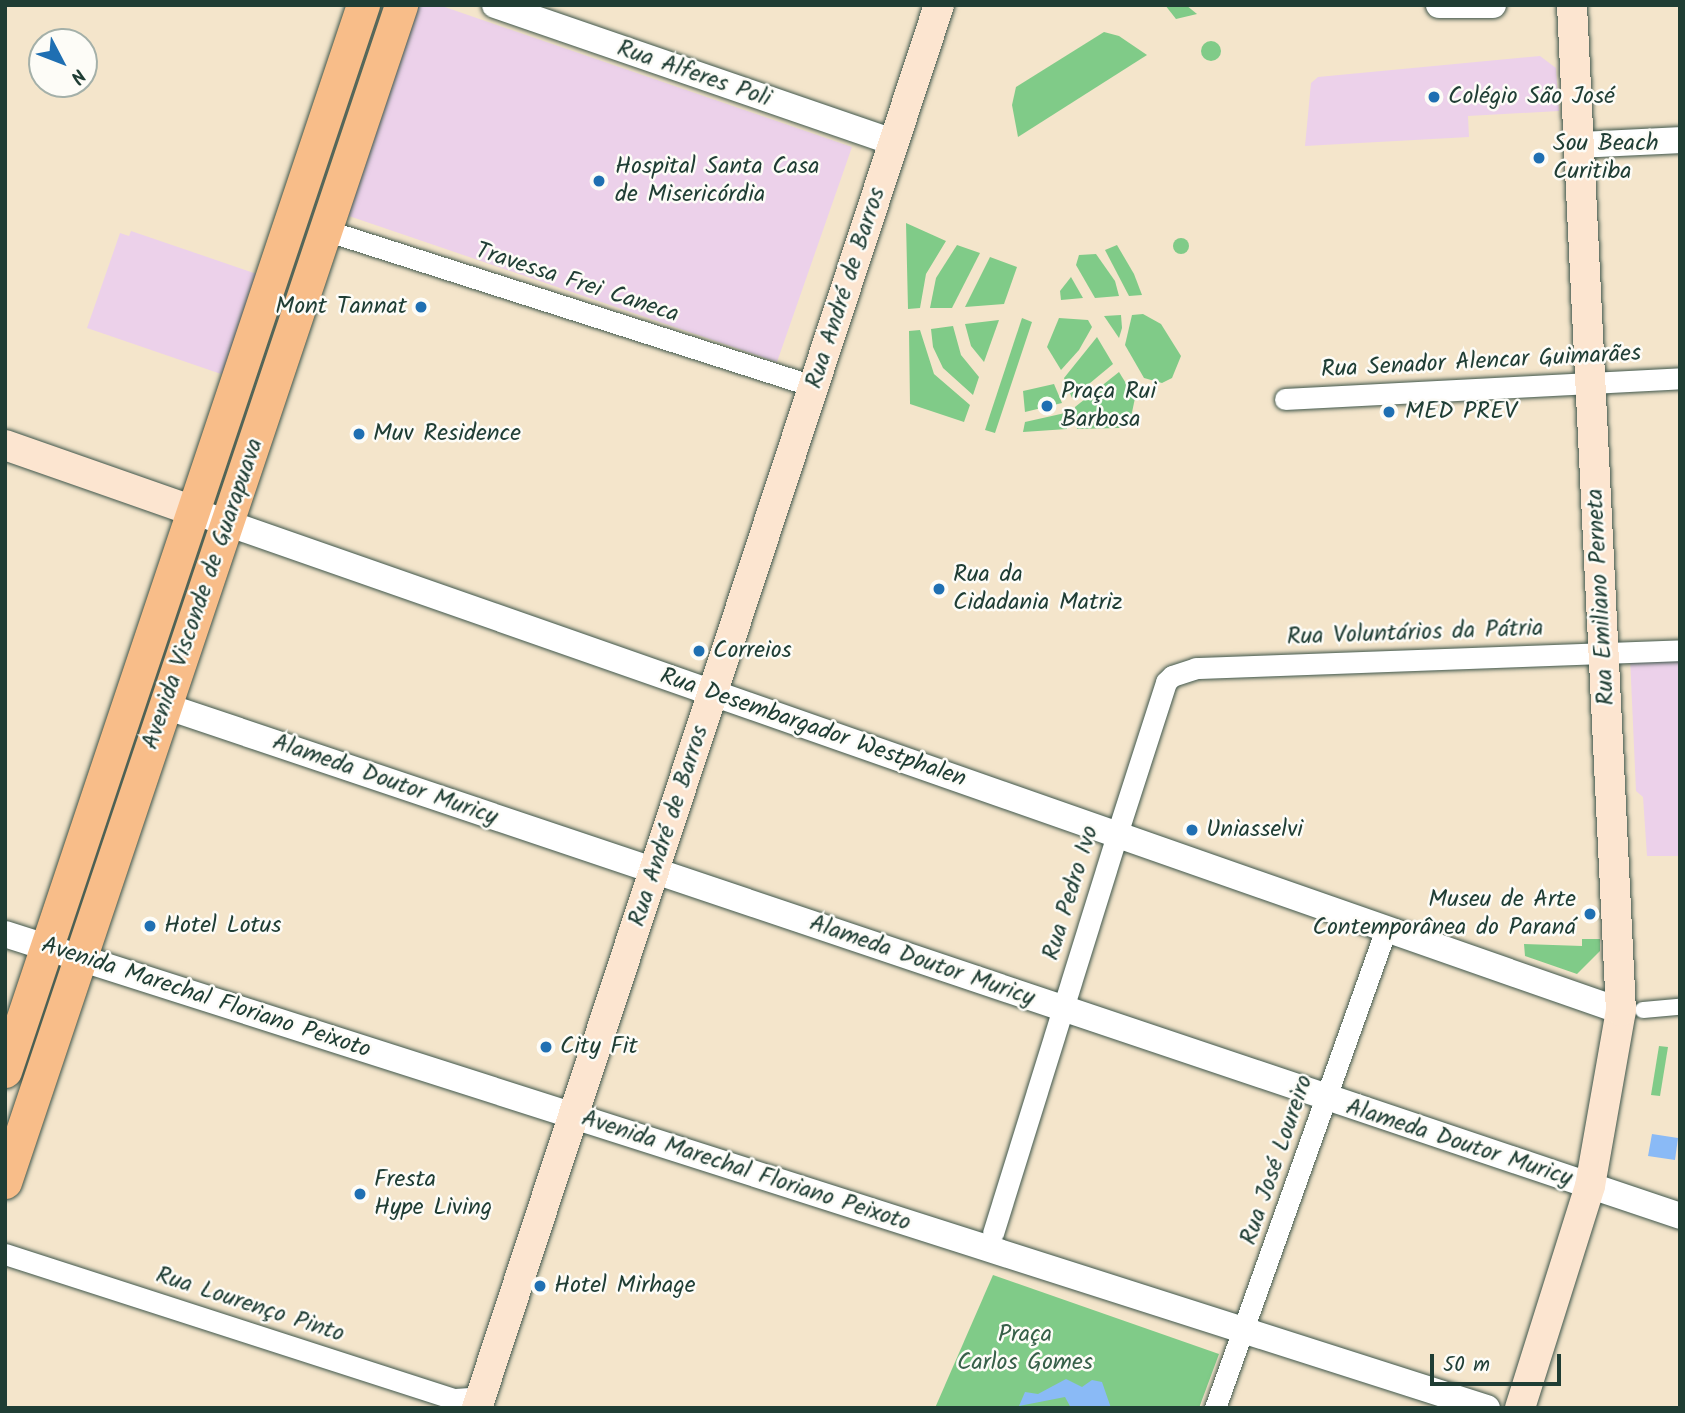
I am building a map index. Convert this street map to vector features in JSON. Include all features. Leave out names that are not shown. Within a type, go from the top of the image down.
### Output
[{"type":"main road","name":"Avenida Visconde de Guarapuava","points":[[5,1071],[363,5]]},
{"type":"main road","name":"Avenida Visconde de Guarapuava","points":[[5,1182],[401,5]]},
{"type":"main road","name":"Rua André de Barros","points":[[479,1402],[939,5]]},
{"type":"main road","name":"Rua Emiliano Perneta","points":[[1520,1408],[1590,1186],[1632,1010],[1603,652],[1572,5]]},
{"type":"main road","points":[[320,135],[372,91]]},
{"type":"main road","points":[[277,264],[285,351]]},
{"type":"main road","name":"Rua Desembargador Westphalen","points":[[5,445],[193,511]]},
{"type":"main road","points":[[118,735],[136,791]]},
{"type":"main road","points":[[5,1084],[48,1053]]},
{"type":"street","name":"Rua Alferes Poli","points":[[495,5],[894,142]]},
{"type":"street","points":[[1439,5],[1493,5]]},
{"type":"street","points":[[1579,145],[1680,140]]},
{"type":"street","name":"Travessa Frei Caneca","points":[[326,230],[813,387]]},
{"type":"street","name":"Rua Senador Alencar Guimarães","points":[[1285,399],[1680,378]]},
{"type":"street","name":"Rua Desembargador Westphalen","points":[[193,511],[1386,929],[1632,1010]]},
{"type":"street","name":"Rua Voluntários da Pátria","points":[[1163,690],[1172,676],[1196,668],[1680,650]]},
{"type":"street","name":"Rua Pedro Ivo","points":[[993,1233],[1163,690]]},
{"type":"street","name":"Alameda Doutor Muricy","points":[[165,706],[1680,1216]]},
{"type":"street","name":"Rua José Loureiro","points":[[1215,1408],[1386,929]]},
{"type":"street","name":"Avenida Marechal Floriano Peixoto","points":[[5,934],[1487,1408]]},
{"type":"street","points":[[1632,1010],[1680,1007]]},
{"type":"street","name":"Rua Lourenço Pinto","points":[[5,1254],[455,1399],[479,1402]]},
{"type":"shaded area","name":"Hospital Santa Casa de Misericórdia","points":[[419,5],[439,5],[852,147],[777,362],[346,215]]},
{"type":"shaded area","name":"Colégio São José","points":[[1540,56],[1556,68],[1559,111],[1468,116],[1469,137],[1305,146],[1311,83],[1318,77]]},
{"type":"shaded area","points":[[131,231],[260,275],[224,375],[87,328],[120,233],[129,236]]},
{"type":"shaded area","points":[[1680,655],[1680,856],[1647,856],[1643,797],[1636,791],[1630,657]]},
{"type":"green space","points":[[1165,5],[1186,5],[1197,14],[1176,19]]},
{"type":"green space","points":[[1104,32],[1119,36],[1147,55],[1018,137],[1012,105],[1016,87]]},
{"type":"green space","points":[[1211,41],[1218,44],[1221,51],[1218,58],[1211,61],[1204,58],[1201,51],[1204,44]]},
{"type":"green space","points":[[906,223],[946,241],[926,274],[920,308],[908,309]]},
{"type":"green space","points":[[1181,238],[1187,240],[1187,252],[1181,254],[1175,252],[1173,246],[1175,240]]},
{"type":"green space","points":[[957,245],[980,253],[952,308],[930,308],[936,278]]},
{"type":"green space","points":[[1117,245],[1134,274],[1142,295],[1129,296],[1105,250]]},
{"type":"green space","points":[[1096,254],[1115,281],[1119,296],[1095,298],[1076,265],[1079,255]]},
{"type":"green space","points":[[990,257],[1017,267],[1004,304],[965,307]]},
{"type":"green space","points":[[1071,277],[1083,298],[1061,300],[1060,291]]},
{"type":"green space","points":[[1143,314],[1161,324],[1181,356],[1172,378],[1162,383],[1144,378],[1125,345],[1132,315]]},
{"type":"green space","points":[[1121,315],[1122,328],[1119,338],[1104,316]]},
{"type":"green space","points":[[1022,318],[1032,322],[995,433],[985,430]]},
{"type":"green space","points":[[1059,318],[1088,320],[1092,327],[1079,350],[1061,370],[1047,347]]},
{"type":"green space","points":[[999,320],[984,362],[971,346],[965,324]]},
{"type":"green space","points":[[953,326],[961,355],[979,377],[973,395],[943,368],[933,347],[931,329]]},
{"type":"green space","points":[[920,330],[934,374],[970,405],[964,422],[910,404],[909,331]]},
{"type":"green space","points":[[1097,337],[1113,364],[1072,398],[1064,378]]},
{"type":"green space","points":[[1119,372],[1135,398],[1130,422],[1119,428],[1077,429],[1075,407]]},
{"type":"green space","points":[[1054,384],[1062,403],[1025,412],[1023,391]]},
{"type":"green space","points":[[1065,413],[1067,429],[1023,432],[1025,422]]},
{"type":"green space","points":[[1582,939],[1600,939],[1600,951],[1577,974],[1525,956],[1524,944],[1582,946]]},
{"type":"green space","points":[[1659,1046],[1668,1047],[1660,1096],[1651,1095]]},
{"type":"green space","name":"Praça Carlos Gomes","points":[[993,1275],[1219,1354],[1199,1408],[935,1408]]},
{"type":"water","points":[[1652,1134],[1678,1138],[1675,1160],[1648,1156]]},
{"type":"water","name":"Praça Carlos Gomes","points":[[1066,1379],[1082,1387],[1092,1380],[1102,1382],[1111,1408],[1071,1408],[1065,1397],[1019,1406],[1025,1392],[1038,1394]]},
{"type":"place","name":"Colégio São José","points":[[1434,97]]},
{"type":"place","name":"Sou Beach Curitiba","points":[[1539,158]]},
{"type":"place","name":"Hospital Santa Casa de Misericórdia","points":[[599,181]]},
{"type":"place","name":"Mont Tannat","points":[[421,307]]},
{"type":"place","name":"Praça Rui Barbosa","points":[[1047,406]]},
{"type":"place","name":"MED PREV","points":[[1389,412]]},
{"type":"place","name":"Muv Residence","points":[[359,434]]},
{"type":"place","name":"Rua da Cidadania Matriz","points":[[939,589]]},
{"type":"place","name":"Correios","points":[[699,651]]},
{"type":"place","name":"Uniasselvi","points":[[1192,830]]},
{"type":"place","name":"Museu de Arte Contemporânea do Paraná","points":[[1590,914]]},
{"type":"place","name":"Hotel Lotus","points":[[150,926]]},
{"type":"place","name":"City Fit","points":[[546,1047]]},
{"type":"place","name":"Fresta Hype Living","points":[[360,1194]]},
{"type":"place","name":"Hotel Mirhage","points":[[540,1286]]}]
